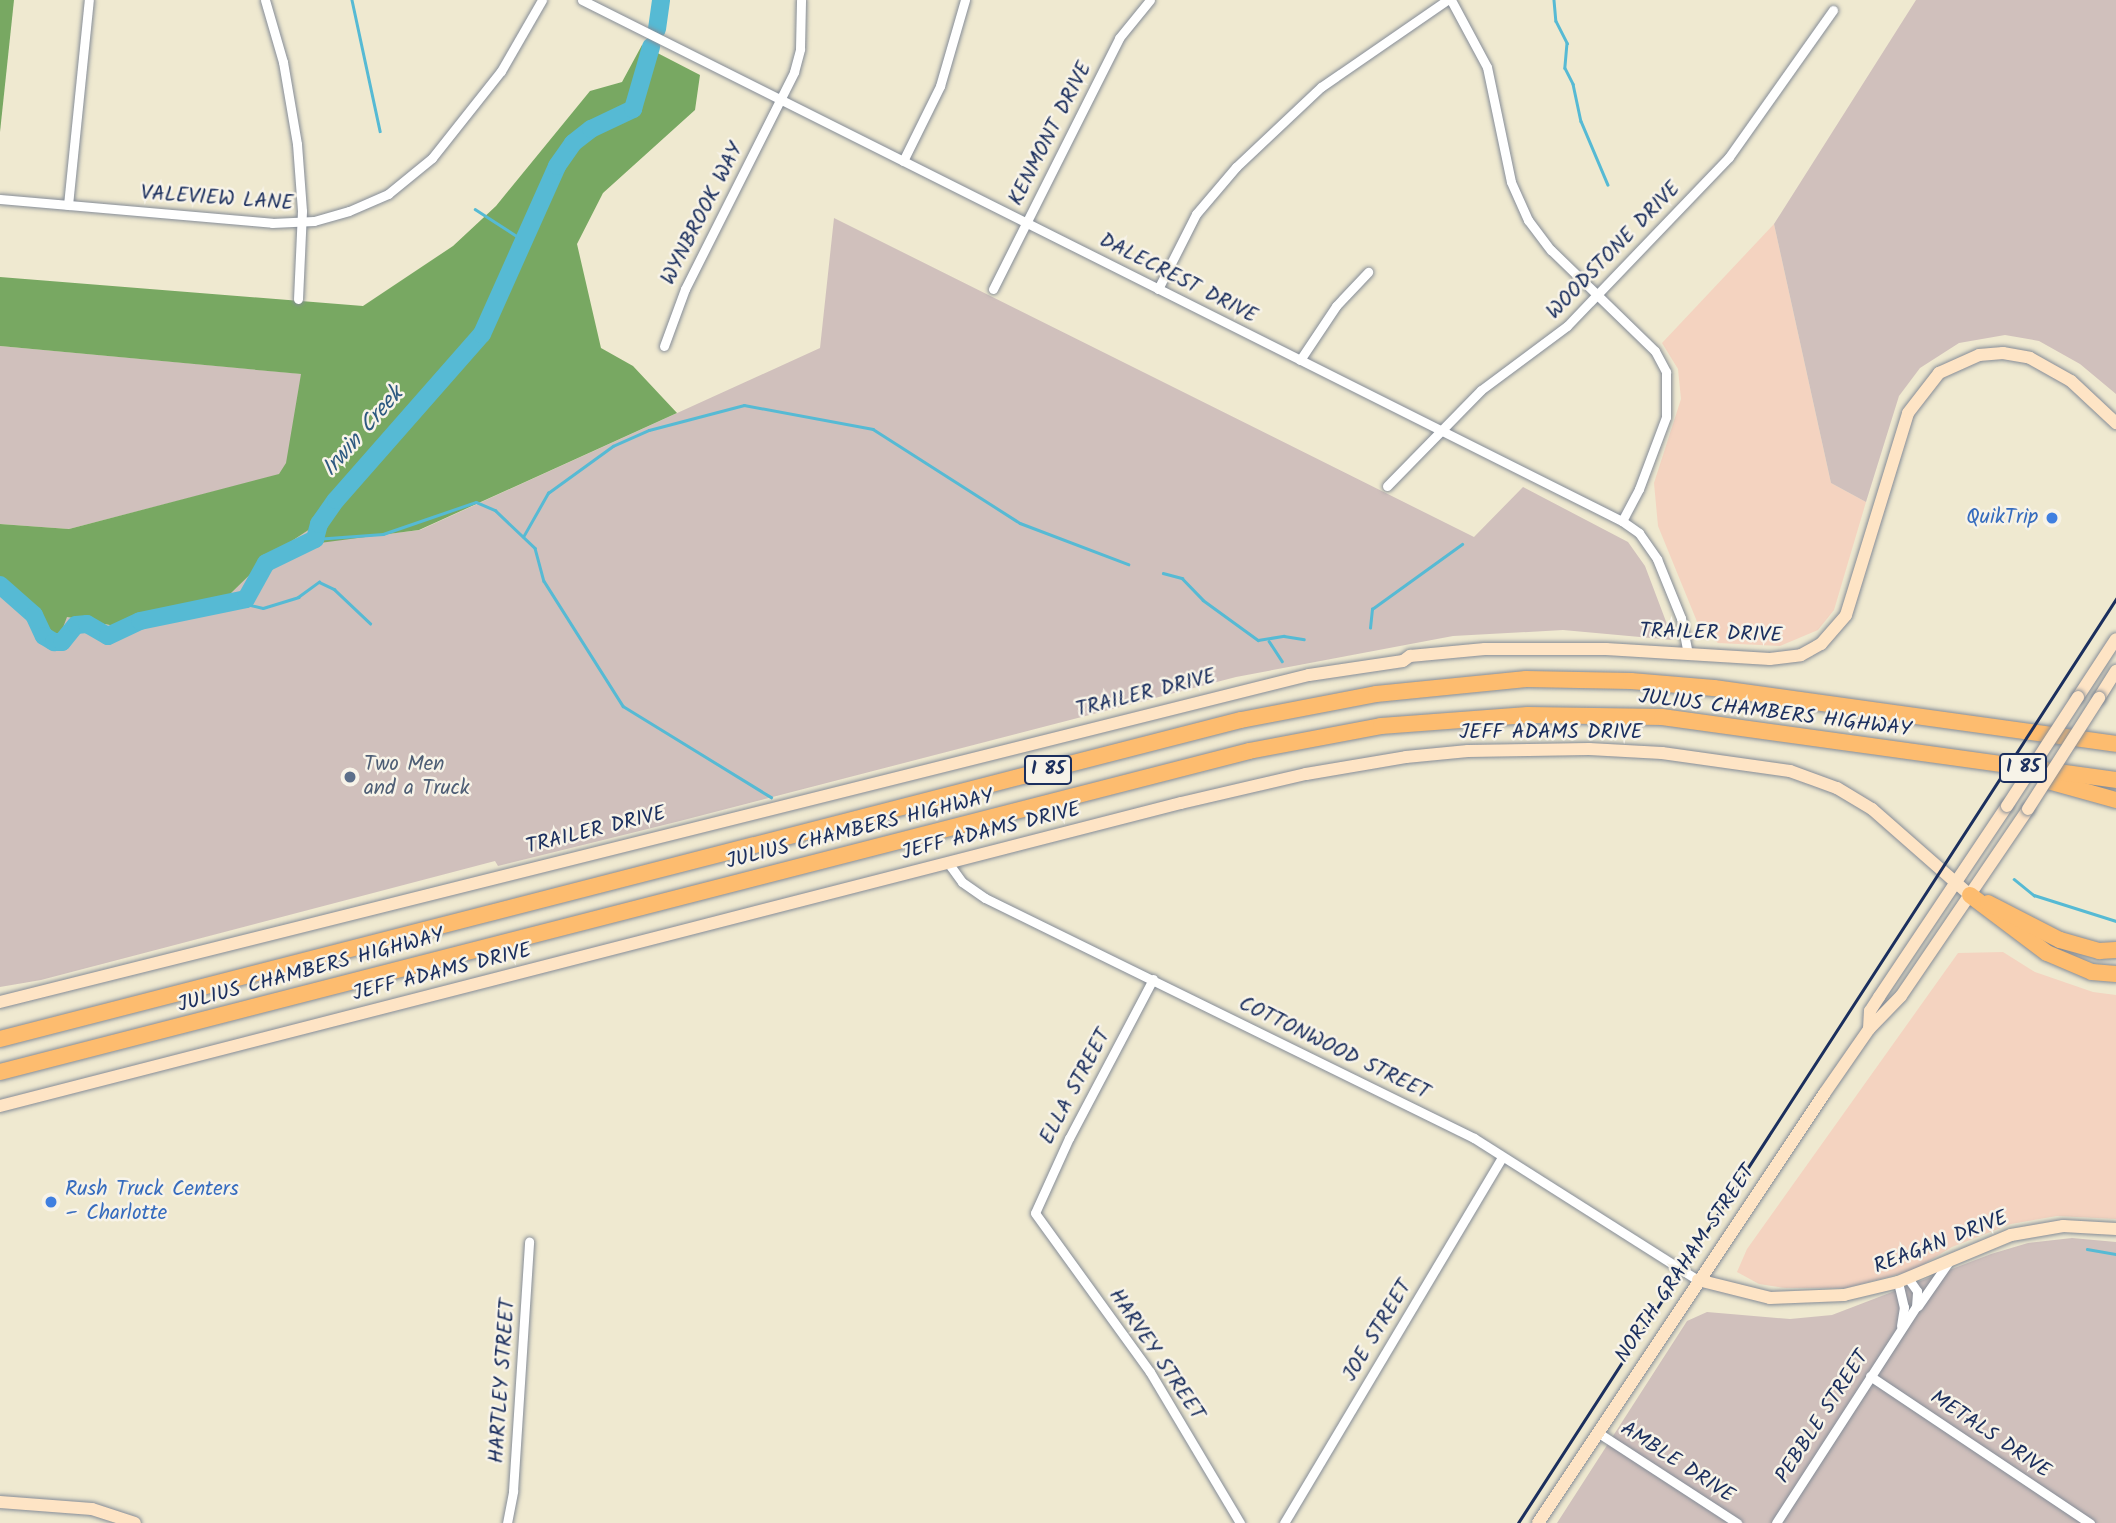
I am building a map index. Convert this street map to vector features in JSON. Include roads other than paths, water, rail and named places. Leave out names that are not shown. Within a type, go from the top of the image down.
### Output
[{"type":"highway","name":"JULIUS CHAMBERS HIGHWAY","points":[[0,1039],[1241,720],[1376,694],[1526,679],[1631,681],[1714,688],[2116,742]]},
{"type":"highway","name":"JULIUS CHAMBERS HIGHWAY","points":[[0,1072],[1249,751],[1368,728],[1469,717],[1662,717],[2116,780]]},
{"type":"highway","points":[[1929,755],[2084,788],[2116,800]]},
{"type":"highway","points":[[1969,895],[2060,940],[2099,951],[2116,950]]},
{"type":"highway","points":[[1969,895],[2047,953],[2092,972],[2116,974]]},
{"type":"street","points":[[68,205],[89,0]]},
{"type":"street","points":[[265,0],[291,99],[302,223],[298,299]]},
{"type":"street","name":"VALEVIEW LANE","points":[[0,199],[302,223],[375,201],[423,167],[501,71],[541,0]]},
{"type":"street","name":"DALECREST DRIVE","points":[[582,0],[1622,521],[1639,533],[1657,559],[1682,618],[1688,654]]},
{"type":"street","name":"WYNBROOK WAY","points":[[664,346],[685,289],[780,100],[798,58],[801,0]]},
{"type":"street","points":[[903,161],[940,86],[965,0]]},
{"type":"street","name":"KENMONT DRIVE","points":[[993,289],[1119,38],[1150,0]]},
{"type":"street","points":[[1158,289],[1204,202],[1284,118],[1321,87],[1449,0],[1487,67],[1509,175],[1521,208],[1541,239],[1655,351],[1670,388],[1666,417],[1639,489],[1622,521]]},
{"type":"street","name":"WOODSTONE DRIVE","points":[[1387,486],[1481,390],[1553,338],[1729,157],[1833,10]]},
{"type":"street","points":[[1300,360],[1336,306],[1368,272]]},
{"type":"street","name":"TRAILER DRIVE","points":[[0,1002],[1261,685],[1403,661],[1410,656],[1485,649],[1786,658],[1808,652],[1833,633],[1846,615],[1908,413],[1926,386],[1947,368],[1994,353],[2030,358],[2063,375],[2116,423]]},
{"type":"street","name":"NORTH GRAHAM STREET","points":[[1869,1029],[1870,1011],[2116,639]]},
{"type":"street","name":"NORTH GRAHAM STREET","points":[[1538,1523],[1698,1280],[1869,1029],[1900,996],[2028,809],[2116,671]]},
{"type":"street","name":"JEFF ADAMS DRIVE","points":[[0,1106],[1314,772],[1468,751],[1589,749],[1720,759],[1814,778],[1872,809],[1969,895]]},
{"type":"street","name":"COTTONWOOD STREET","points":[[949,864],[962,882],[985,898],[1474,1138],[1698,1280]]},
{"type":"street","name":"ELLA STREET","points":[[1035,1213],[1053,1170],[1153,979]]},
{"type":"street","name":"JOE STREET","points":[[1284,1523],[1502,1158]]},
{"type":"street","name":"HARVEY STREET","points":[[1035,1213],[1150,1372],[1240,1523]]},
{"type":"street","name":"REAGAN DRIVE","points":[[1698,1280],[1793,1299],[1844,1295],[1903,1280],[1986,1243],[2037,1229],[2116,1229]]},
{"type":"street","name":"HARTLEY STREET","points":[[507,1523],[513,1491],[529,1241]]},
{"type":"street","name":"PEBBLE STREET","points":[[1776,1523],[1899,1330],[1950,1260]]},
{"type":"street","points":[[1903,1280],[1919,1298],[1911,1316]]},
{"type":"street","name":"PEBBLE STREET","points":[[1899,1330],[1904,1307],[1903,1280]]},
{"type":"street","name":"METALS DRIVE","points":[[1870,1376],[2090,1523]]},
{"type":"street","name":"AMBLE DRIVE","points":[[1597,1432],[1737,1523]]},
{"type":"street","points":[[0,1502],[92,1509],[135,1523]]},
{"type":"waterway","points":[[352,0],[380,131]]},
{"type":"waterway","name":"Irwin Creek","points":[[657,29],[661,0]]},
{"type":"waterway","points":[[1554,0],[1556,21],[1567,43],[1565,68],[1573,84],[1581,121],[1608,185]]},
{"type":"waterway","name":"Irwin Creek","points":[[0,585],[34,615],[44,636],[54,642],[62,642],[76,625],[87,624],[108,636],[140,621],[246,599],[266,563],[315,539],[319,524],[336,500],[482,334],[557,166],[573,143],[591,129],[633,109],[651,47]]},
{"type":"waterway","points":[[475,209],[523,240]]},
{"type":"waterway","points":[[523,537],[548,493],[613,446],[649,430],[744,405],[873,429],[1020,523],[1128,564]]},
{"type":"waterway","points":[[315,539],[383,534],[476,502],[495,510],[535,548],[544,581],[623,706],[771,797]]},
{"type":"waterway","points":[[1370,628],[1372,609],[1462,544]]},
{"type":"waterway","points":[[1163,573],[1182,578],[1203,600],[1258,640],[1284,636],[1304,639]]},
{"type":"waterway","points":[[246,599],[246,604],[263,608],[298,597],[319,582],[334,589],[370,623]]},
{"type":"waterway","points":[[1269,641],[1282,661]]},
{"type":"waterway","points":[[2014,879],[2034,895],[2116,921]]},
{"type":"waterway","points":[[2087,1249],[2116,1254]]},
{"type":"railway","points":[[1518,1523],[2116,599]]},
{"type":"place","name":"QuikTrip","points":[[2052,518]]},
{"type":"place","name":"Two Men and a Truck","points":[[350,777]]},
{"type":"place","name":"Rush Truck Centers – Charlotte","points":[[51,1202]]}]
